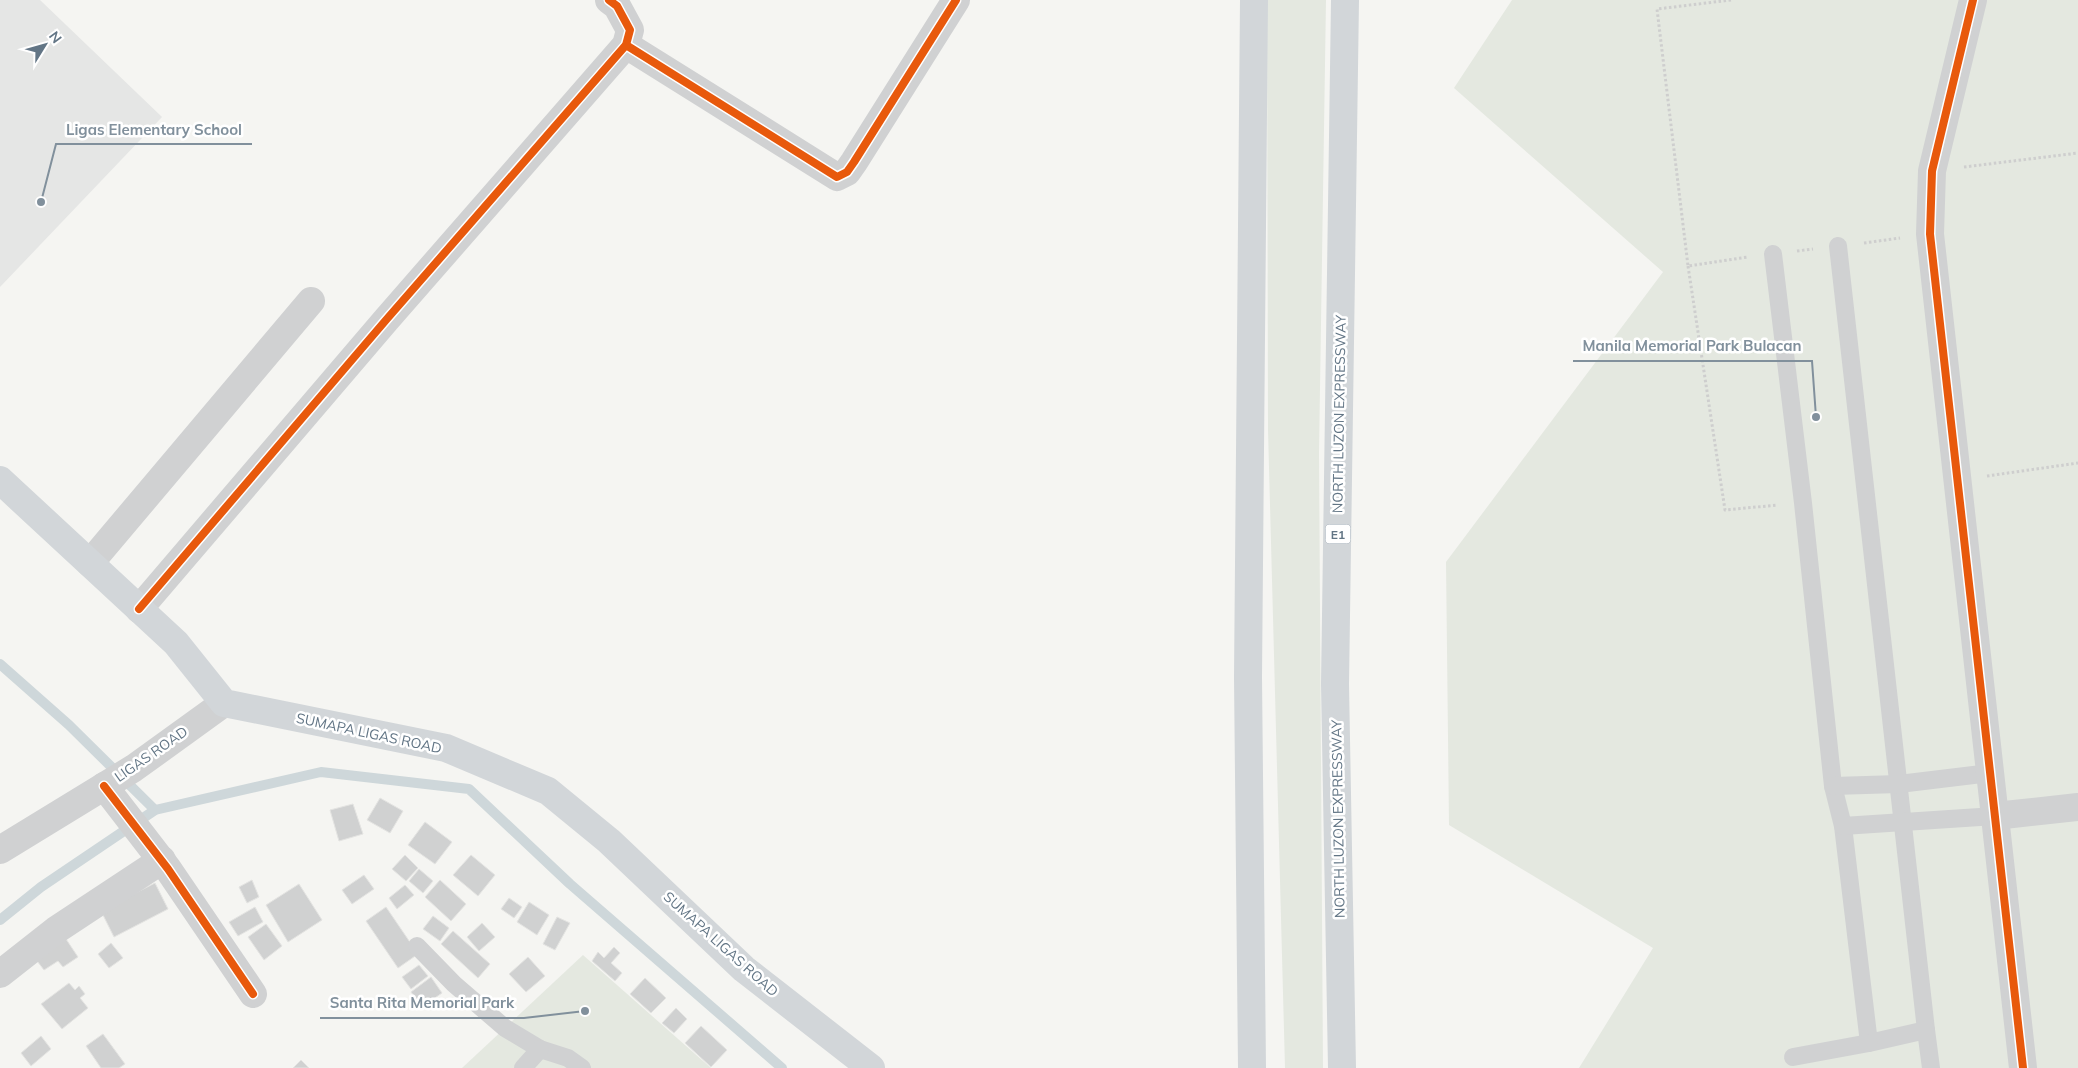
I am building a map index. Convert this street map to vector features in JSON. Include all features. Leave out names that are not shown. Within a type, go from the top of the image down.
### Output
[{"type":"main road","points":[[1252,1068],[1248,667],[1254,0]]},
{"type":"main road","name":"NORTH LUZON EXPRESSWAY","points":[[1342,1068],[1335,684],[1345,0]]},
{"type":"main road","points":[[0,480],[176,642],[224,703]]},
{"type":"main road","name":"SUMAPA LIGAS ROAD","points":[[224,703],[446,748],[548,791],[609,840],[744,968],[871,1068]]},
{"type":"street","points":[[139,609],[386,320],[626,45],[630,30],[617,6],[609,0]]},
{"type":"street","points":[[626,45],[837,177],[847,172],[854,162],[956,0]]},
{"type":"street","points":[[1973,0],[1932,171],[1930,234],[2023,1068]]},
{"type":"street","points":[[90,563],[311,301]]},
{"type":"street","name":"LIGAS ROAD","points":[[0,850],[111,794],[134,768],[224,703]]},
{"type":"street","points":[[111,794],[162,860],[253,994]]},
{"type":"street","points":[[1996,816],[2078,806]]},
{"type":"street","points":[[0,974],[56,930],[162,860]]},
{"type":"lane","points":[[1838,246],[1931,1068]]},
{"type":"lane","points":[[1774,254],[1833,786],[1843,826],[1869,1042]]},
{"type":"lane","points":[[1833,786],[1900,784],[1990,772]]},
{"type":"lane","points":[[1843,826],[1904,824],[1996,816]]},
{"type":"lane","points":[[417,946],[454,984],[505,1028],[540,1049],[568,1058],[582,1068]]},
{"type":"lane","points":[[1793,1056],[1926,1030]]},
{"type":"lane","points":[[523,1068],[540,1049]]},
{"type":"path","points":[[1731,0],[1657,9],[1688,266],[1726,510],[1803,503]]},
{"type":"path","points":[[1932,171],[2078,153]]},
{"type":"path","points":[[1688,266],[1774,254]]},
{"type":"path","points":[[1958,480],[2078,463]]},
{"type":"shaded area","points":[[0,0],[40,0],[162,117],[0,287]]},
{"type":"shaded area","points":[[1267,0],[1326,0],[1319,453],[1323,1068],[1285,1068],[1268,430]]},
{"type":"shaded area","points":[[1512,0],[2078,0],[2078,1068],[1579,1068],[1653,948],[1449,825],[1446,562],[1663,272],[1454,88]]},
{"type":"shaded area","points":[[583,955],[711,1068],[462,1068]]},
{"type":"building","points":[[380,798],[403,811],[390,833],[367,820]]},
{"type":"building","points":[[353,804],[363,834],[339,841],[330,810]]},
{"type":"building","points":[[425,822],[452,842],[435,864],[408,845]]},
{"type":"building","points":[[405,855],[418,868],[406,881],[392,869]]},
{"type":"building","points":[[471,855],[495,875],[478,896],[453,875]]},
{"type":"building","points":[[419,869],[433,881],[423,893],[409,881]]},
{"type":"building","points":[[364,875],[374,889],[352,904],[342,890]]},
{"type":"building","points":[[252,880],[259,897],[247,903],[239,887]]},
{"type":"building","points":[[440,880],[466,904],[451,921],[425,897]]},
{"type":"building","points":[[155,883],[168,909],[114,937],[101,911]]},
{"type":"building","points":[[299,884],[322,920],[288,942],[266,905]]},
{"type":"building","points":[[405,885],[414,895],[397,909],[389,898]]},
{"type":"building","points":[[509,898],[522,907],[514,918],[501,909]]},
{"type":"building","points":[[529,902],[549,915],[537,935],[517,922]]},
{"type":"building","points":[[255,907],[263,922],[238,936],[229,922]]},
{"type":"building","points":[[386,907],[418,954],[398,968],[366,921]]},
{"type":"building","points":[[433,916],[449,928],[440,941],[423,929]]},
{"type":"building","points":[[557,917],[570,923],[555,950],[543,944]]},
{"type":"building","points":[[482,923],[495,937],[479,951],[467,937]]},
{"type":"building","points":[[266,924],[282,946],[264,960],[248,937]]},
{"type":"building","points":[[453,931],[490,964],[478,978],[441,944]]},
{"type":"building","points":[[64,936],[78,957],[63,967],[58,961],[44,970],[34,957]]},
{"type":"building","points":[[111,943],[123,958],[109,968],[98,954]]},
{"type":"building","points":[[614,947],[620,953],[611,963],[622,973],[615,981],[592,961],[598,952],[604,958]]},
{"type":"building","points":[[528,957],[545,976],[526,992],[509,974]]},
{"type":"building","points":[[419,965],[428,976],[411,989],[402,977]]},
{"type":"building","points":[[431,977],[442,993],[422,1007],[411,992]]},
{"type":"building","points":[[645,978],[666,998],[651,1013],[630,994]]},
{"type":"building","points":[[69,983],[75,990],[79,986],[85,994],[80,998],[88,1008],[62,1029],[41,1004]]},
{"type":"building","points":[[676,1008],[687,1019],[674,1033],[662,1023]]},
{"type":"building","points":[[701,1026],[727,1050],[711,1067],[685,1043]]},
{"type":"building","points":[[103,1034],[125,1064],[119,1068],[101,1068],[86,1046]]},
{"type":"building","points":[[41,1036],[51,1049],[31,1066],[21,1053]]},
{"type":"building","points":[[301,1060],[309,1068],[293,1068]]},
{"type":"waterway","points":[[0,664],[69,725],[155,810]]},
{"type":"waterway","points":[[0,920],[41,887],[155,810],[321,772],[469,789],[570,884],[782,1068]]},
{"type":"cycle path","points":[[139,609],[386,320],[626,45],[630,30],[617,6],[609,0]]},
{"type":"cycle path","points":[[626,45],[837,177],[847,172],[854,162],[956,0]]},
{"type":"cycle path","points":[[1973,0],[1932,171],[1930,234],[2023,1068]]},
{"type":"cycle path","points":[[104,786],[168,869],[253,994]]},
{"type":"place","name":"Ligas Elementary School","points":[[41,202]]},
{"type":"place","name":"Manila Memorial Park Bulacan","points":[[1816,417]]},
{"type":"place","name":"Santa Rita Memorial Park","points":[[585,1011]]}]
